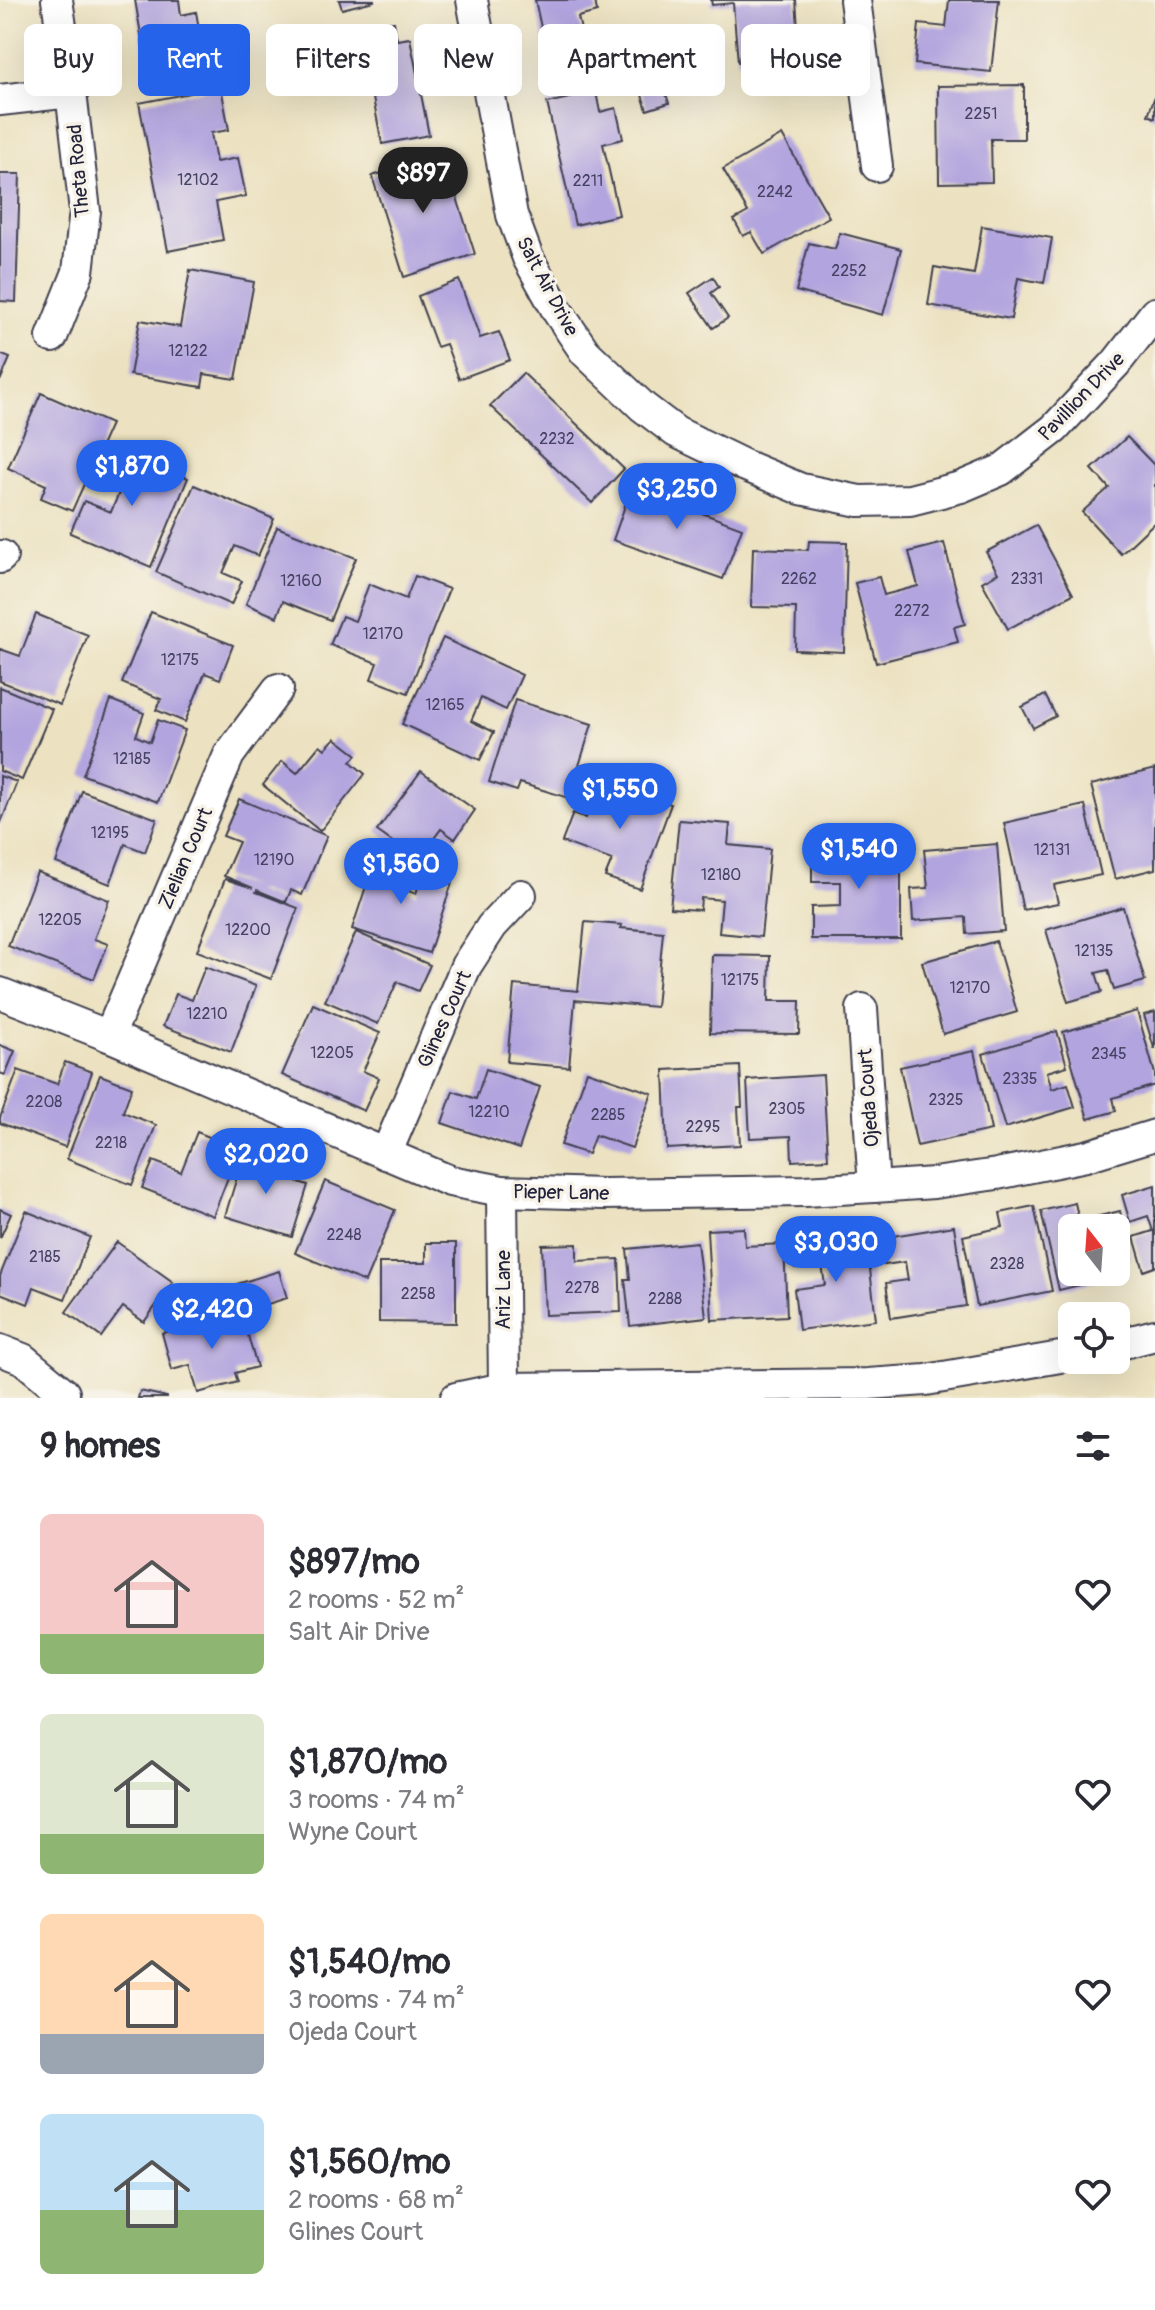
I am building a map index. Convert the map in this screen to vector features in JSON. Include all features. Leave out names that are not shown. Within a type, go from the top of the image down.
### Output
[{"type":"street","name":"Theta Road","points":[[57,0],[61,24]]},
{"type":"street","name":"Salt Air Drive","points":[[472,0],[512,215],[528,258],[585,352],[643,407],[676,432],[801,489],[859,501]]},
{"type":"street","points":[[855,0],[877,166]]},
{"type":"street","points":[[0,100],[36,96]]},
{"type":"street","name":"Theta Road","points":[[52,337],[78,272],[85,211],[71,96]]},
{"type":"street","name":"Pavillion Drive","points":[[859,501],[910,500],[961,487],[1001,470],[1054,429],[1116,363],[1155,313]]},
{"type":"street","name":"Zielian Court","points":[[109,1036],[229,755],[278,689]]},
{"type":"street","name":"Glines Court","points":[[386,1154],[466,966],[492,926],[521,895]]},
{"type":"street","name":"Pieper Lane","points":[[0,993],[450,1181],[502,1191],[603,1194],[805,1191],[934,1183],[1086,1156],[1155,1135]]},
{"type":"street","name":"Ojeda Court","points":[[862,1009],[874,1187]]},
{"type":"street","name":"Ariz Lane","points":[[502,1191],[504,1388]]},
{"type":"street","points":[[1130,1341],[1155,1335]]},
{"type":"street","points":[[0,1350],[23,1359],[63,1396]]},
{"type":"street","points":[[456,1398],[504,1388],[868,1384],[927,1389],[1058,1358]]},
{"type":"building","points":[[135,0],[179,0],[181,15],[196,12],[198,24],[139,24]]},
{"type":"building","points":[[339,0],[374,0],[374,1],[342,9]]},
{"type":"building","points":[[535,0],[595,0],[597,12],[578,17],[580,24],[540,24]]},
{"type":"building","points":[[711,0],[796,0],[798,24],[741,24],[741,62],[738,62],[733,3],[712,5]]},
{"type":"building","points":[[949,0],[999,0],[991,72],[915,64],[919,24],[946,27]]},
{"type":"building","points":[[410,38],[414,58],[414,96],[421,96],[429,135],[382,144],[373,96],[398,96],[398,40]]},
{"type":"building","points":[[1024,85],[1024,139],[991,139],[992,182],[939,183],[938,86]]},
{"type":"building","points":[[175,96],[223,96],[229,130],[211,133],[216,162],[238,158],[246,196],[216,202],[223,240],[168,251],[139,103]]},
{"type":"building","points":[[578,96],[597,96],[600,112],[616,108],[623,139],[603,144],[619,215],[575,225],[547,103]]},
{"type":"building","points":[[642,96],[667,96],[669,103],[647,110]]},
{"type":"building","points":[[1155,96],[1155,118],[1148,115]]},
{"type":"building","points":[[782,135],[829,217],[764,254],[751,232],[743,236],[734,220],[748,212],[723,169]]},
{"type":"building","points":[[443,154],[475,254],[404,277],[372,176]]},
{"type":"building","points":[[0,174],[20,174],[16,302],[0,301]]},
{"type":"building","points":[[982,226],[1052,238],[1044,283],[1018,278],[1011,319],[928,305],[934,267],[974,274]]},
{"type":"building","points":[[840,233],[901,249],[883,315],[796,291],[809,243],[835,249]]},
{"type":"building","points":[[190,270],[254,282],[236,379],[204,374],[202,387],[130,375],[140,320],[180,327]]},
{"type":"building","points":[[713,277],[719,287],[711,293],[728,318],[713,328],[689,293]]},
{"type":"building","points":[[459,280],[480,338],[499,332],[510,360],[459,379],[446,344],[437,347],[418,296]]},
{"type":"building","points":[[0,354],[10,358],[0,381]]},
{"type":"building","points":[[523,373],[624,469],[592,503],[490,406]]},
{"type":"building","points":[[41,393],[111,424],[72,511],[41,498],[46,485],[8,468]]},
{"type":"building","points":[[1127,437],[1155,466],[1155,522],[1121,554],[1082,512],[1109,488],[1092,469]]},
{"type":"building","points":[[130,454],[188,478],[151,567],[70,533],[84,501],[111,512],[119,493],[91,482],[102,455],[126,465]]},
{"type":"building","points":[[646,477],[680,489],[675,503],[742,528],[723,579],[613,540],[627,500],[637,503]]},
{"type":"building","points":[[194,485],[274,519],[258,556],[235,546],[223,573],[242,581],[231,605],[156,572]]},
{"type":"building","points":[[1036,525],[1073,594],[1008,629],[982,582],[998,573],[986,552]]},
{"type":"building","points":[[277,527],[356,558],[330,620],[283,601],[277,617],[246,604]]},
{"type":"building","points":[[809,541],[847,542],[844,652],[795,650],[796,608],[751,607],[753,548],[808,550]]},
{"type":"building","points":[[944,543],[965,624],[954,627],[958,642],[876,663],[855,583],[879,577],[884,595],[918,586],[909,552]]},
{"type":"building","points":[[415,576],[449,589],[408,693],[371,679],[377,663],[330,645],[342,616],[355,621],[369,584],[406,599]]},
{"type":"building","points":[[151,612],[233,645],[220,679],[205,673],[185,722],[156,710],[161,699],[122,683]]},
{"type":"building","points":[[36,614],[88,635],[60,705],[0,681],[0,649],[20,656]]},
{"type":"building","points":[[443,638],[522,675],[506,710],[481,698],[471,721],[494,732],[480,760],[402,724]]},
{"type":"building","points":[[0,687],[52,709],[22,780],[0,771]]},
{"type":"building","points":[[1045,695],[1056,716],[1033,728],[1022,707]]},
{"type":"building","points":[[111,700],[144,713],[136,736],[150,742],[158,720],[185,730],[158,802],[83,775]]},
{"type":"building","points":[[515,700],[592,724],[569,798],[520,783],[517,791],[489,782]]},
{"type":"building","points":[[335,738],[357,755],[351,762],[365,774],[320,831],[263,785],[282,761],[297,773],[320,745],[325,749]]},
{"type":"building","points":[[1155,769],[1155,869],[1115,879],[1091,785]]},
{"type":"building","points":[[421,771],[475,810],[455,839],[441,829],[418,860],[377,831]]},
{"type":"building","points":[[0,776],[17,782],[0,825]]},
{"type":"building","points":[[601,778],[671,804],[640,889],[605,877],[612,860],[562,842],[573,813],[586,818]]},
{"type":"building","points":[[82,791],[157,819],[145,852],[125,844],[110,884],[56,863]]},
{"type":"building","points":[[239,799],[327,836],[302,895],[291,890],[286,902],[256,892],[298,908],[271,979],[197,951],[225,879],[253,888],[224,876],[239,842],[223,836]]},
{"type":"building","points":[[1085,805],[1101,875],[1054,885],[1058,903],[1023,910],[1004,823]]},
{"type":"building","points":[[679,820],[730,824],[728,845],[770,849],[761,937],[719,933],[722,900],[701,898],[700,910],[670,908]]},
{"type":"building","points":[[812,844],[901,844],[901,939],[811,939],[811,907],[841,906],[841,882],[812,882]]},
{"type":"building","points":[[997,844],[1004,931],[967,934],[966,917],[913,921],[911,889],[928,888],[924,850]]},
{"type":"building","points":[[377,853],[409,864],[401,888],[416,894],[422,874],[452,883],[429,953],[352,929]]},
{"type":"building","points":[[37,872],[109,900],[94,939],[108,944],[94,979],[8,946]]},
{"type":"building","points":[[1123,907],[1145,981],[1114,990],[1108,970],[1096,973],[1102,992],[1068,1002],[1046,930]]},
{"type":"building","points":[[585,922],[663,932],[656,1007],[575,1000],[569,1067],[507,1062],[514,985],[578,991]]},
{"type":"building","points":[[356,932],[430,965],[418,991],[397,982],[378,1024],[325,1001]]},
{"type":"building","points":[[996,941],[1017,1012],[943,1034],[922,962]]},
{"type":"building","points":[[712,955],[770,956],[769,1001],[800,1001],[799,1034],[710,1033]]},
{"type":"building","points":[[205,967],[256,986],[231,1052],[163,1026],[176,994],[192,1000]]},
{"type":"building","points":[[313,1004],[380,1033],[363,1071],[379,1078],[364,1111],[282,1075]]},
{"type":"building","points":[[1137,1011],[1155,1074],[1155,1085],[1113,1098],[1116,1111],[1088,1119],[1063,1032]]},
{"type":"building","points":[[1155,1012],[1155,1048],[1154,1048],[1144,1015]]},
{"type":"building","points":[[1057,1031],[1067,1066],[1047,1072],[1052,1089],[1068,1084],[1075,1107],[1005,1128],[983,1054]]},
{"type":"building","points":[[0,1045],[15,1051],[5,1075],[0,1073]]},
{"type":"building","points":[[974,1051],[991,1130],[917,1146],[900,1067]]},
{"type":"building","points":[[65,1062],[92,1072],[65,1147],[0,1123],[18,1070],[57,1084]]},
{"type":"building","points":[[740,1066],[740,1145],[667,1149],[664,1070]]},
{"type":"building","points":[[486,1069],[540,1087],[519,1149],[442,1123],[453,1091],[476,1099]]},
{"type":"building","points":[[587,1071],[652,1093],[632,1148],[595,1135],[588,1154],[561,1145]]},
{"type":"building","points":[[100,1075],[132,1087],[123,1112],[156,1125],[132,1185],[67,1159]]},
{"type":"building","points":[[823,1075],[828,1159],[792,1161],[791,1136],[750,1138],[747,1080]]},
{"type":"building","points":[[197,1132],[239,1149],[213,1216],[142,1188],[153,1161],[181,1172]]},
{"type":"building","points":[[246,1148],[275,1157],[270,1173],[308,1185],[292,1237],[225,1216]]},
{"type":"building","points":[[325,1181],[395,1210],[365,1282],[295,1253]]},
{"type":"building","points":[[1155,1185],[1155,1267],[1144,1271],[1134,1237],[1153,1231],[1148,1216],[1130,1222],[1122,1195]]},
{"type":"building","points":[[1075,1203],[1077,1214],[1058,1214],[1058,1286],[1041,1211]]},
{"type":"building","points":[[1034,1206],[1052,1291],[977,1306],[963,1236],[1003,1227],[1000,1213]]},
{"type":"building","points":[[0,1209],[11,1214],[0,1238]]},
{"type":"building","points":[[26,1211],[90,1237],[65,1299],[34,1287],[28,1304],[0,1293],[0,1276]]},
{"type":"building","points":[[954,1226],[966,1306],[891,1318],[886,1283],[908,1280],[905,1262],[884,1265],[880,1238]]},
{"type":"building","points":[[744,1228],[745,1246],[784,1244],[787,1316],[712,1320],[707,1230]]},
{"type":"building","points":[[866,1236],[876,1320],[799,1330],[794,1289],[825,1285],[822,1265],[795,1268],[792,1246]]},
{"type":"building","points":[[117,1242],[173,1282],[144,1322],[123,1307],[101,1337],[66,1312]]},
{"type":"building","points":[[697,1242],[706,1317],[630,1326],[625,1279],[630,1279],[627,1249]]},
{"type":"building","points":[[426,1243],[456,1243],[456,1323],[379,1322],[379,1263],[426,1263]]},
{"type":"building","points":[[577,1244],[577,1261],[619,1259],[621,1312],[545,1315],[542,1245]]},
{"type":"building","points":[[279,1271],[287,1298],[245,1311],[237,1284]]},
{"type":"building","points":[[241,1311],[257,1367],[235,1373],[238,1382],[198,1393],[190,1365],[172,1370],[162,1333]]},
{"type":"building","points":[[140,1391],[167,1397],[167,1398],[138,1398]]}]
